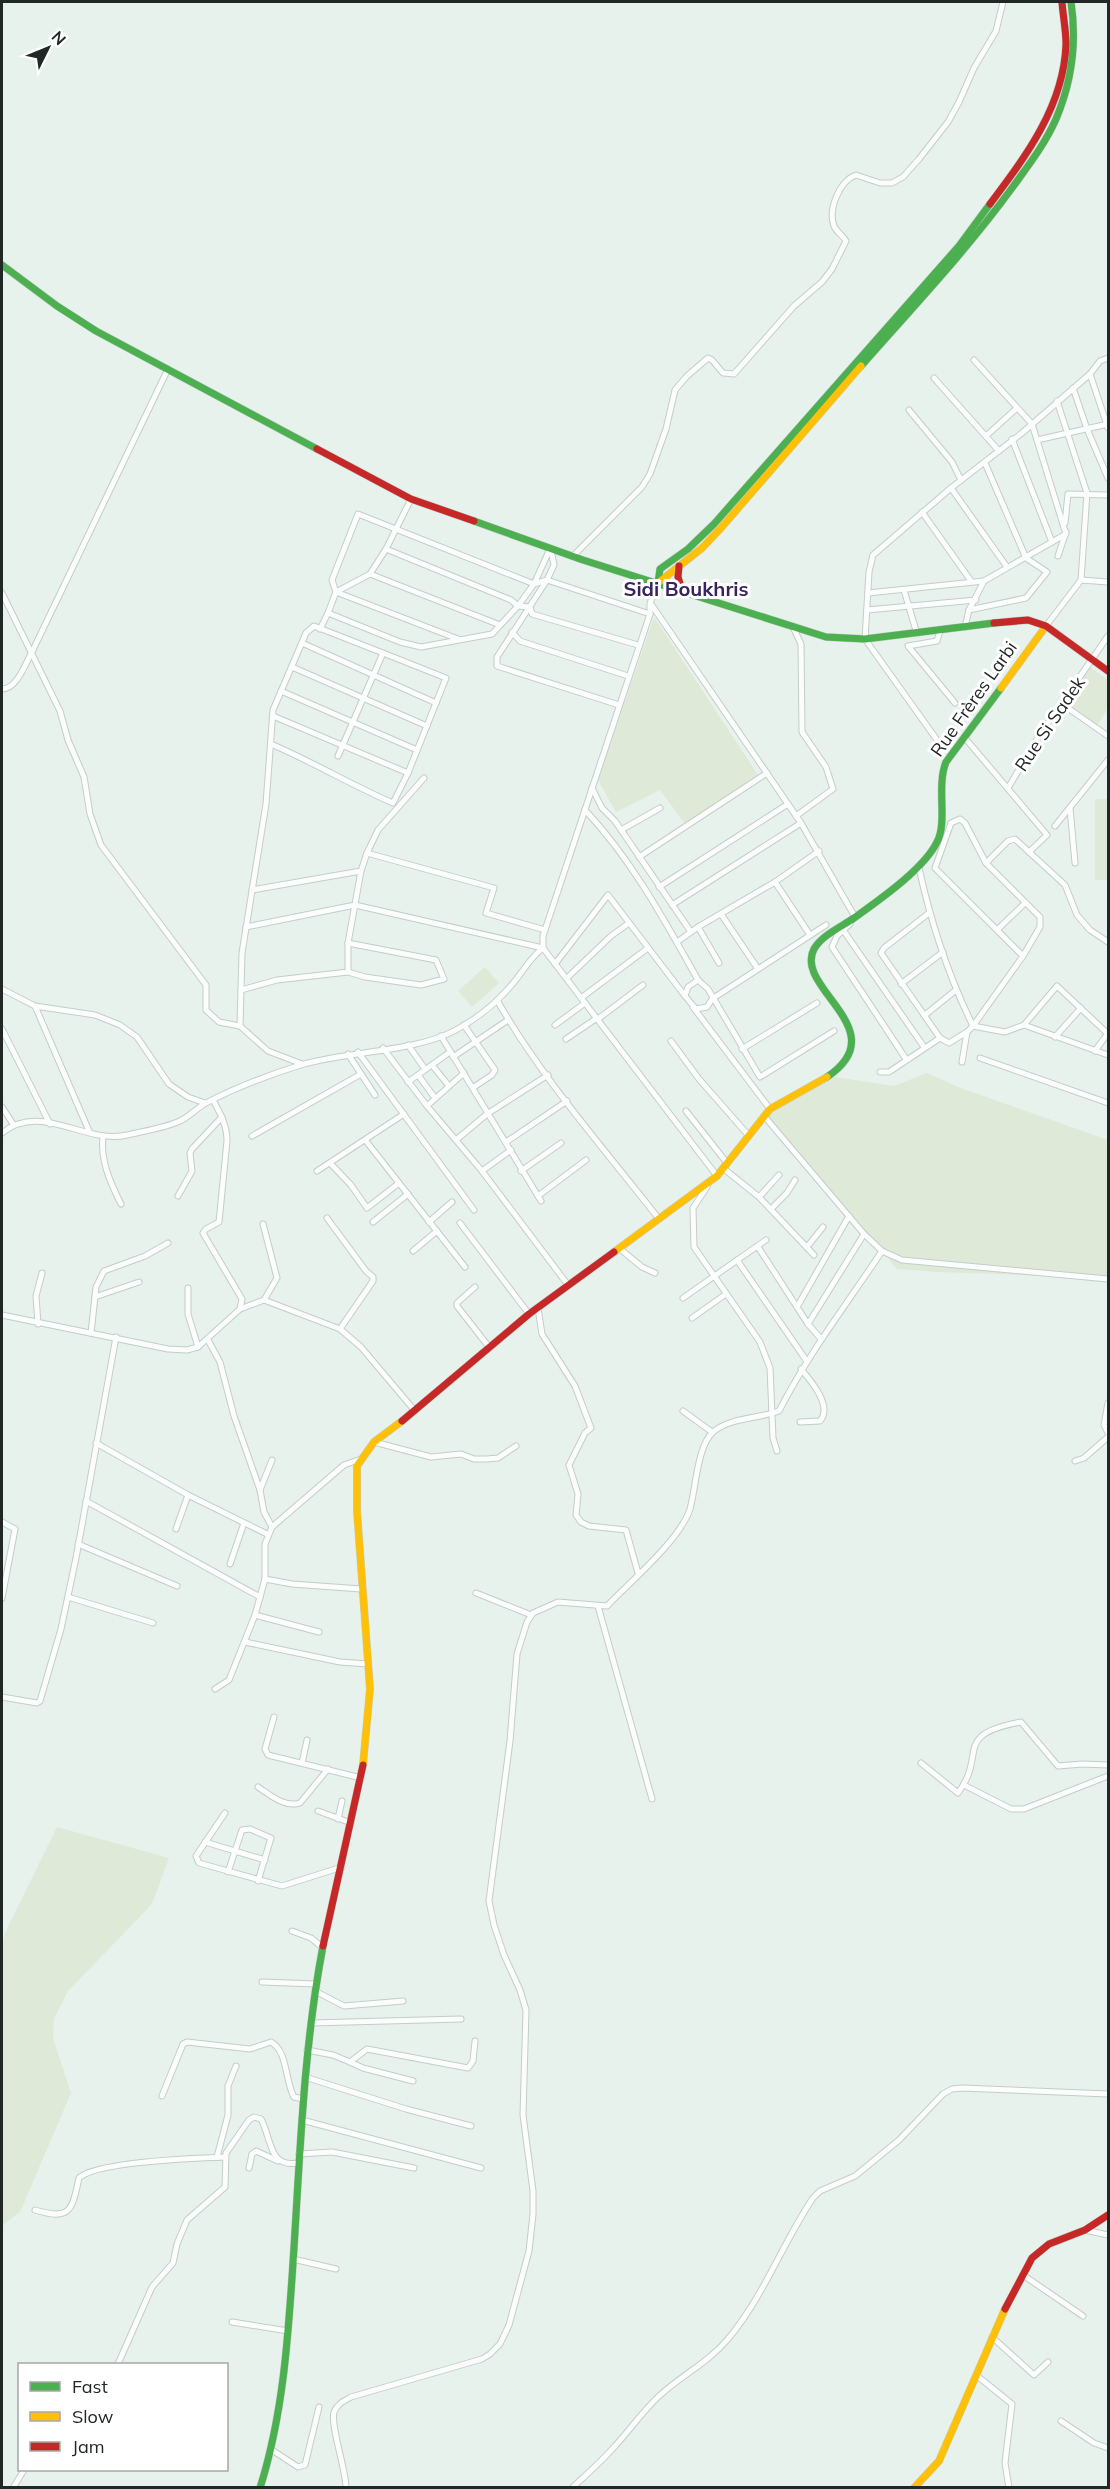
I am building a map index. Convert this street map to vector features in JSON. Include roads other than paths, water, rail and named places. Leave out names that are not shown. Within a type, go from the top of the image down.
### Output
[{"type":"main road","points":[[657,582],[660,569],[688,549],[714,524],[959,246],[1019,166],[1048,117],[1061,82],[1066,43],[1062,2]]},
{"type":"main road","points":[[657,582],[702,548],[721,528],[951,266],[1000,204],[1043,143],[1057,116],[1069,82],[1074,32],[1071,2]]},
{"type":"main road","points":[[2,265],[57,306],[96,331],[431,508],[550,549],[826,637],[865,639],[1028,620],[1046,626],[1108,671]]},
{"type":"main road","points":[[679,566],[678,577],[682,590]]},
{"type":"main road","name":"Rue Frères Larbi","points":[[770,1109],[829,1076],[845,1063],[851,1044],[848,1022],[819,982],[811,965],[814,949],[824,938],[842,928],[926,861],[939,840],[941,775],[946,762],[1046,626]]},
{"type":"main road","points":[[260,2487],[272,2450],[288,2331],[307,2050],[322,1947],[361,1778],[370,1689],[361,1589],[356,1474],[361,1459],[374,1442],[416,1411],[529,1314],[717,1176],[770,1109]]},
{"type":"main road","points":[[914,2487],[939,2461],[992,2337],[1037,2252],[1049,2244],[1085,2230],[1108,2215]]},
{"type":"street","points":[[573,556],[642,487],[666,429],[672,399],[680,382],[708,358],[723,373],[734,374],[794,306],[817,287],[832,269],[846,241],[834,227],[833,216],[835,203],[844,184],[856,175],[880,183],[898,180],[939,133],[959,102],[974,68],[996,31],[1003,2]]},
{"type":"street","points":[[942,747],[865,639],[873,555],[951,488],[985,463],[1058,402],[1090,374],[1100,361],[1108,358]]},
{"type":"street","points":[[975,360],[1032,424],[1066,534]]},
{"type":"street","points":[[2,689],[8,689],[14,684],[32,652],[168,369]]},
{"type":"street","points":[[1037,440],[1108,426],[1090,374]]},
{"type":"street","points":[[934,378],[999,451]]},
{"type":"street","points":[[1073,388],[1087,429],[1108,477]]},
{"type":"street","points":[[1046,626],[1081,580],[1087,493],[1058,402]]},
{"type":"street","points":[[986,436],[1017,408]]},
{"type":"street","points":[[909,410],[952,462],[962,480]]},
{"type":"street","points":[[1012,439],[1052,542]]},
{"type":"street","points":[[969,610],[1026,598],[1047,572],[1026,558],[985,463]]},
{"type":"street","points":[[951,488],[1007,567]]},
{"type":"street","points":[[1058,556],[1066,534],[1068,494],[1108,495]]},
{"type":"street","points":[[336,592],[370,574],[386,549],[411,499]]},
{"type":"street","points":[[922,512],[971,581]]},
{"type":"street","points":[[320,629],[336,592],[332,580],[358,514],[534,584],[547,580],[650,614]]},
{"type":"street","points":[[868,593],[984,581],[1066,534]]},
{"type":"street","points":[[386,549],[511,600],[518,606],[530,607]]},
{"type":"street","points":[[550,549],[554,565],[547,580],[497,657],[497,666],[619,705]]},
{"type":"street","points":[[328,612],[400,642],[421,647],[492,634],[518,606],[534,584],[550,549]]},
{"type":"street","points":[[370,574],[500,625]]},
{"type":"street","points":[[1081,580],[1108,582]]},
{"type":"street","points":[[965,627],[969,610],[984,581]]},
{"type":"street","points":[[2,1133],[14,1124],[27,1120],[119,1137],[180,1121],[205,1103],[303,1064],[358,1052],[408,1045],[441,1036],[464,1024],[497,1000],[510,988],[534,955],[543,948],[545,930],[650,614],[650,603],[657,582]]},
{"type":"street","points":[[904,590],[917,634]]},
{"type":"street","points":[[336,592],[460,640]]},
{"type":"street","points":[[2,593],[60,711],[68,740],[84,777],[90,814],[101,845],[206,985],[206,1010],[219,1022],[240,1026],[268,1051],[303,1064]]},
{"type":"street","points":[[867,610],[976,600]]},
{"type":"street","points":[[650,603],[801,823],[855,917]]},
{"type":"street","points":[[530,607],[532,614],[638,645]]},
{"type":"street","points":[[240,1026],[242,953],[266,804],[273,716],[306,633],[314,626],[446,678],[408,773],[393,803],[340,780],[306,759],[271,744]]},
{"type":"street","points":[[793,627],[801,644],[802,732],[826,767],[833,789],[796,816]]},
{"type":"street","points":[[940,631],[937,641],[908,646],[955,703]]},
{"type":"street","points":[[512,632],[520,641],[628,676]]},
{"type":"street","name":"Rue Si Sadek","points":[[1008,788],[1108,636]]},
{"type":"street","points":[[302,644],[436,703]]},
{"type":"street","points":[[338,756],[383,653]]},
{"type":"street","points":[[292,667],[427,726]]},
{"type":"street","points":[[281,692],[417,750]]},
{"type":"street","points":[[1062,704],[1108,736]]},
{"type":"street","points":[[273,716],[408,773]]},
{"type":"street","points":[[964,738],[1047,835],[1029,852]]},
{"type":"street","points":[[1055,826],[1108,760]]},
{"type":"street","points":[[639,857],[767,773]]},
{"type":"street","points":[[348,972],[348,943],[361,872],[368,853],[378,830],[424,778]]},
{"type":"street","points":[[592,788],[602,808],[621,830],[691,932]]},
{"type":"street","points":[[659,887],[788,804]]},
{"type":"street","points":[[1070,807],[1075,863]]},
{"type":"street","points":[[621,830],[660,808]]},
{"type":"street","points":[[585,810],[608,834],[648,894],[698,980],[708,989],[759,1077],[834,1031]]},
{"type":"street","points":[[929,913],[882,951],[901,984],[940,1038],[949,1043],[973,1026],[1023,956],[1040,927],[1040,922],[1038,913],[1025,903],[986,863],[969,830],[960,819],[951,823],[934,868]]},
{"type":"street","points":[[672,905],[801,823]]},
{"type":"street","points":[[986,863],[1011,839],[1065,885],[1077,915],[1090,930],[1108,942]]},
{"type":"street","points":[[677,942],[698,927],[775,882],[819,851]]},
{"type":"street","points":[[368,853],[494,888],[486,914],[545,930]]},
{"type":"street","points":[[926,861],[1023,956]]},
{"type":"street","points":[[919,868],[929,913],[956,990],[973,1026]]},
{"type":"street","points":[[252,890],[361,872]]},
{"type":"street","points":[[775,882],[810,935]]},
{"type":"street","points":[[555,964],[608,895],[770,1109]]},
{"type":"street","points":[[998,929],[1025,903]]},
{"type":"street","points":[[246,927],[355,905],[543,948],[717,1176],[700,1193],[693,1208],[694,1247],[760,1342],[770,1368],[773,1438],[777,1451]]},
{"type":"street","points":[[862,911],[842,928],[832,947],[906,1059]]},
{"type":"street","points":[[721,914],[758,969]]},
{"type":"street","points":[[567,978],[611,936],[629,923]]},
{"type":"street","points":[[685,996],[696,1009],[707,1007],[712,999],[826,925]]},
{"type":"street","points":[[698,927],[719,963]]},
{"type":"street","points":[[842,928],[924,1047]]},
{"type":"street","points":[[241,990],[277,980],[348,972],[365,977],[421,984],[444,979],[436,960],[348,943]]},
{"type":"street","points":[[555,1025],[648,948]]},
{"type":"street","points":[[901,984],[943,952]]},
{"type":"street","points":[[685,996],[688,987],[698,980]]},
{"type":"street","points":[[566,1039],[643,985]]},
{"type":"street","points":[[973,1026],[1005,1032],[1024,1025],[1057,987],[1108,1033],[1095,1051]]},
{"type":"street","points":[[2,989],[35,1006],[95,1015],[120,1025],[137,1037],[169,1084],[188,1098],[205,1103]]},
{"type":"street","points":[[925,1015],[956,990]]},
{"type":"street","points":[[497,1000],[508,1020],[567,1101],[659,1219]]},
{"type":"street","points":[[742,1049],[817,1003]]},
{"type":"street","points":[[35,1006],[89,1131]]},
{"type":"street","points":[[1055,1037],[1081,1008]]},
{"type":"street","points":[[408,1082],[432,1065],[476,1042],[508,1020]]},
{"type":"street","points":[[464,1024],[495,1070],[492,1075],[474,1087]]},
{"type":"street","points":[[1024,1025],[1108,1055]]},
{"type":"street","points":[[2,1029],[50,1124]]},
{"type":"street","points":[[962,1062],[967,1032]]},
{"type":"street","points":[[441,1036],[474,1087],[487,1114],[521,1165],[521,1171],[540,1198],[586,1160]]},
{"type":"street","points":[[880,1072],[889,1072],[940,1038]]},
{"type":"street","points":[[671,1041],[699,1079],[749,1136]]},
{"type":"street","points":[[408,1045],[425,1070]]},
{"type":"street","points":[[383,1048],[427,1106],[482,1171],[568,1286]]},
{"type":"street","points":[[358,1052],[474,1209]]},
{"type":"street","points":[[348,1054],[375,1095]]},
{"type":"street","points":[[980,1058],[1108,1103]]},
{"type":"street","points":[[432,1065],[449,1086]]},
{"type":"street","points":[[427,1106],[464,1073]]},
{"type":"street","points":[[252,1136],[361,1074]]},
{"type":"street","points":[[418,1075],[435,1098]]},
{"type":"street","points":[[456,1140],[487,1114],[548,1075]]},
{"type":"street","points":[[213,1100],[222,1117],[227,1141],[219,1222],[206,1228],[203,1233],[242,1299],[240,1309]]},
{"type":"street","points":[[506,1142],[567,1101]]},
{"type":"street","points":[[2,1107],[14,1124]]},
{"type":"street","points":[[686,1111],[725,1165],[814,1255]]},
{"type":"street","points":[[317,1170],[366,1141],[404,1114]]},
{"type":"street","points":[[764,1116],[864,1234],[882,1251],[902,1260],[1108,1279]]},
{"type":"street","points":[[178,1196],[192,1171],[190,1154],[192,1149],[222,1117]]},
{"type":"street","points":[[104,1136],[102,1149],[105,1165],[111,1185],[121,1204]]},
{"type":"street","points":[[366,1141],[465,1267]]},
{"type":"street","points":[[521,1171],[561,1143]]},
{"type":"street","points":[[482,1171],[511,1150]]},
{"type":"street","points":[[330,1163],[351,1185],[367,1208],[399,1183]]},
{"type":"street","points":[[759,1197],[779,1175]]},
{"type":"street","points":[[771,1209],[787,1193],[795,1180]]},
{"type":"street","points":[[373,1222],[408,1194]]},
{"type":"street","points":[[429,1221],[452,1203]]},
{"type":"street","points":[[796,1307],[849,1216]]},
{"type":"street","points":[[327,1218],[366,1271],[373,1277],[373,1281],[340,1329]]},
{"type":"street","points":[[460,1223],[529,1314]]},
{"type":"street","points":[[2,1316],[168,1349],[187,1350],[198,1347],[240,1309],[264,1300],[277,1278],[263,1224]]},
{"type":"street","points":[[807,1247],[823,1227]]},
{"type":"street","points":[[412,1251],[437,1231]]},
{"type":"street","points":[[808,1324],[864,1234]]},
{"type":"street","points":[[683,1298],[766,1240]]},
{"type":"street","points":[[91,1333],[96,1287],[104,1271],[145,1256],[168,1242]]},
{"type":"street","points":[[758,1246],[796,1307],[821,1340]]},
{"type":"street","points":[[619,1248],[642,1267],[655,1273]]},
{"type":"street","points":[[346,2487],[346,2475],[334,2417],[338,2405],[351,2397],[482,2359],[490,2354],[500,2344],[509,2325],[529,2251],[533,2191],[522,2115],[526,2010],[520,1990],[504,1955],[489,1901],[510,1741],[518,1654],[531,1615],[558,1602],[607,1606],[638,1574],[679,1531],[690,1509],[700,1460],[712,1432],[729,1422],[779,1411],[806,1360],[882,1251]]},
{"type":"street","points":[[737,1260],[806,1360]]},
{"type":"street","points":[[38,1324],[36,1296],[42,1273]]},
{"type":"street","points":[[95,1297],[139,1282]]},
{"type":"street","points":[[475,1287],[458,1303],[458,1306],[489,1347]]},
{"type":"street","points":[[188,1288],[188,1314],[198,1347]]},
{"type":"street","points":[[692,1318],[726,1294]]},
{"type":"street","points":[[264,1300],[340,1329],[362,1347],[416,1411]]},
{"type":"street","points":[[538,1308],[542,1334],[575,1386],[591,1428],[585,1433],[569,1465],[578,1494],[576,1515],[581,1522],[589,1526],[626,1530],[638,1574]]},
{"type":"street","points":[[2,1697],[37,1703],[40,1701],[68,1597],[116,1337]]},
{"type":"street","points":[[208,1340],[220,1362],[234,1416],[260,1490],[264,1512],[272,1527]]},
{"type":"street","points":[[800,1422],[820,1421],[824,1413],[819,1394],[801,1369]]},
{"type":"street","points":[[1075,1461],[1084,1458],[1108,1435],[1104,1425],[1108,1403]]},
{"type":"street","points":[[683,1411],[712,1432]]},
{"type":"street","points":[[374,1442],[431,1456],[461,1454],[474,1459],[498,1458],[516,1446]]},
{"type":"street","points":[[96,1443],[188,1495],[267,1534]]},
{"type":"street","points":[[215,1689],[230,1680],[255,1615],[265,1579],[267,1534],[272,1527],[344,1465],[361,1459]]},
{"type":"street","points":[[260,1490],[272,1460]]},
{"type":"street","points":[[176,1529],[188,1495]]},
{"type":"street","points":[[86,1501],[260,1597]]},
{"type":"street","points":[[2,1522],[15,1529],[2,1598]]},
{"type":"street","points":[[230,1564],[244,1523]]},
{"type":"street","points":[[78,1544],[177,1586]]},
{"type":"street","points":[[265,1579],[292,1584],[361,1589]]},
{"type":"street","points":[[476,1593],[531,1615]]},
{"type":"street","points":[[68,1597],[153,1623]]},
{"type":"street","points":[[598,1606],[652,1799]]},
{"type":"street","points":[[255,1615],[319,1632]]},
{"type":"street","points":[[245,1642],[340,1662],[368,1664]]},
{"type":"street","points":[[273,1717],[265,1752],[361,1778]]},
{"type":"street","points":[[921,1763],[958,1793],[964,1785],[974,1746],[979,1738],[991,1728],[1021,1722],[1058,1766],[1082,1764],[1108,1766]]},
{"type":"street","points":[[302,1763],[307,1740]]},
{"type":"street","points":[[258,1787],[282,1802],[300,1803],[328,1769]]},
{"type":"street","points":[[964,1785],[1011,1809],[1024,1809],[1108,1776]]},
{"type":"street","points":[[338,1819],[342,1801]]},
{"type":"street","points":[[318,1811],[351,1823]]},
{"type":"street","points":[[225,1813],[205,1842],[196,1860],[199,1863],[282,1886],[342,1867]]},
{"type":"street","points":[[228,1872],[242,1830],[250,1829],[271,1838],[258,1881]]},
{"type":"street","points":[[205,1842],[265,1860]]},
{"type":"street","points":[[292,1931],[314,1940],[322,1947]]},
{"type":"street","points":[[262,1982],[316,1988],[344,2006],[403,2001]]},
{"type":"street","points":[[311,2023],[461,2019]]},
{"type":"street","points":[[350,2062],[366,2049],[468,2067],[473,2061],[475,2041]]},
{"type":"street","points":[[162,2096],[183,2044],[187,2042],[250,2049],[272,2042],[280,2049],[290,2090],[294,2097],[303,2099]]},
{"type":"street","points":[[307,2050],[333,2055],[363,2068],[413,2081]]},
{"type":"street","points":[[217,2157],[228,2115],[228,2086],[236,2066]]},
{"type":"street","points":[[305,2077],[406,2109],[471,2126]]},
{"type":"street","points":[[572,2487],[614,2448],[656,2399],[704,2363],[729,2338],[762,2289],[813,2198],[830,2186],[855,2176],[899,2140],[943,2094],[952,2089],[962,2088],[1108,2094]]},
{"type":"street","points":[[118,2363],[152,2287],[173,2263],[177,2244],[187,2220],[225,2187],[225,2157],[249,2120],[258,2118],[263,2124],[273,2152],[282,2163]]},
{"type":"street","points":[[302,2120],[481,2168]]},
{"type":"street","points":[[249,2168],[252,2154],[256,2151],[287,2165],[298,2163]]},
{"type":"street","points":[[299,2154],[332,2152],[414,2168]]},
{"type":"street","points":[[34,2210],[47,2213],[69,2211],[75,2202],[79,2178],[86,2173],[178,2158],[225,2157]]},
{"type":"street","points":[[1085,2230],[1108,2235]]},
{"type":"street","points":[[292,2259],[336,2270]]},
{"type":"street","points":[[1023,2276],[1083,2316]]},
{"type":"street","points":[[232,2322],[288,2331]]},
{"type":"street","points":[[992,2337],[1034,2375],[1048,2362]]},
{"type":"street","points":[[976,2375],[1012,2404],[1005,2463],[1009,2487]]},
{"type":"street","points":[[272,2450],[297,2467],[305,2465],[319,2407]]},
{"type":"street","points":[[1061,2421],[1094,2443],[1108,2448]]},
{"type":"street","points":[[13,2487],[23,2471]]},
{"type":"district","name":"Sidi Boukhris","points":[[686,589]]}]
